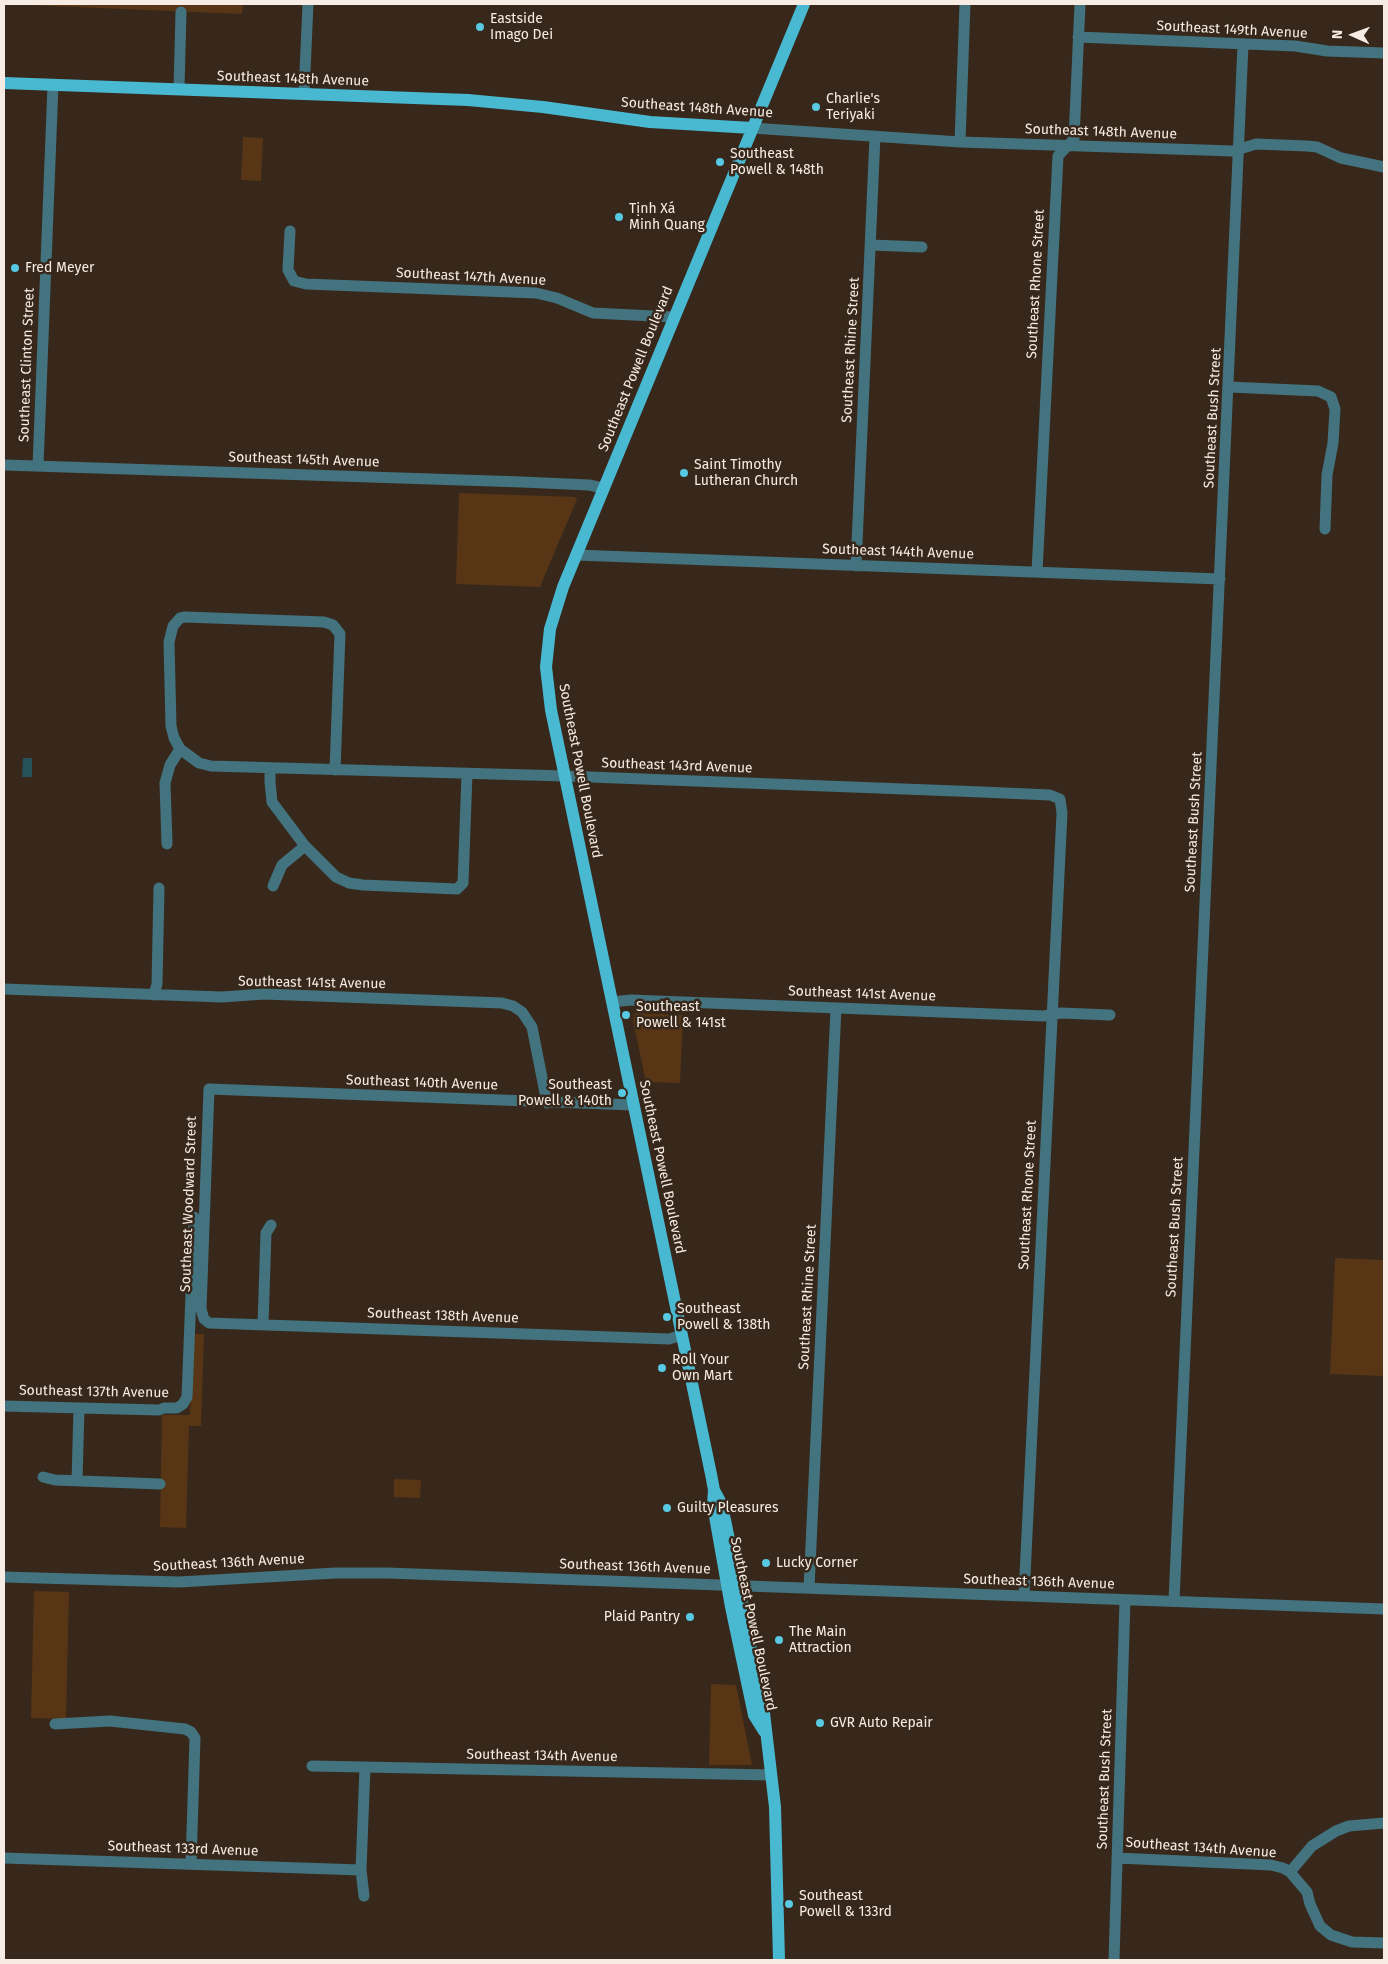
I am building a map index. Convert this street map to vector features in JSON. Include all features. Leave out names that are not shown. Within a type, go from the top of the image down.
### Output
[{"type":"main road","name":"Southeast Powell Boulevard","points":[[779,1960],[776,1833],[772,1775],[765,1733],[764,1713],[733,1586],[721,1503],[714,1490],[564,776],[549,700],[546,660],[550,629],[556,607],[576,555],[804,4]]},
{"type":"main road","name":"Southeast 148th Avenue","points":[[4,83],[492,102],[645,122],[752,128]]},
{"type":"street","points":[[304,94],[308,4]]},
{"type":"street","points":[[960,142],[966,4]]},
{"type":"street","name":"Southeast Rhone Street","points":[[1037,572],[1058,156],[1074,139],[1080,4]]},
{"type":"street","points":[[179,89],[181,12]]},
{"type":"street","name":"Southeast 149th Avenue","points":[[1078,37],[1295,46],[1327,51],[1384,53]]},
{"type":"street","name":"Southeast Bush Street","points":[[1174,1602],[1240,149],[1243,44]]},
{"type":"street","name":"Southeast Clinton Street","points":[[38,466],[53,85]]},
{"type":"street","name":"Southeast 148th Avenue","points":[[752,128],[960,142],[1067,146],[1233,151],[1256,144],[1312,146],[1341,158],[1384,167]]},
{"type":"street","name":"Southeast Rhine Street","points":[[856,566],[875,136]]},
{"type":"street","name":"Southeast 147th Avenue","points":[[290,231],[288,270],[294,281],[306,284],[536,293],[557,298],[593,313],[673,317]]},
{"type":"street","points":[[870,245],[922,247]]},
{"type":"street","points":[[1229,387],[1318,390],[1331,397],[1335,409],[1333,443],[1327,475],[1325,529]]},
{"type":"street","name":"Southeast 145th Avenue","points":[[4,465],[522,482],[589,485],[603,488]]},
{"type":"street","name":"Southeast 144th Avenue","points":[[576,555],[1220,579]]},
{"type":"street","points":[[167,844],[165,783],[170,765],[180,749],[174,738],[171,726],[169,642],[173,626],[180,618],[324,622],[333,625],[340,634],[335,770]]},
{"type":"street","name":"Southeast 143rd Avenue","points":[[180,749],[199,763],[211,766],[564,776],[1057,796]]},
{"type":"street","points":[[270,768],[272,802],[305,846],[336,877],[349,883],[457,889],[463,883],[467,774]]},
{"type":"street","name":"Southeast Rhone Street","points":[[1024,1596],[1062,813],[1061,801],[1057,796]]},
{"type":"street","points":[[273,886],[282,865],[305,846]]},
{"type":"street","points":[[154,995],[157,984],[159,888]]},
{"type":"street","name":"Southeast 141st Avenue","points":[[4,990],[222,997],[264,994],[502,1003],[513,1006],[522,1012],[532,1027],[547,1103]]},
{"type":"street","name":"Southeast 141st Avenue","points":[[612,1002],[630,1000],[1044,1016],[1061,1013],[1110,1015]]},
{"type":"street","name":"Southeast Rhine Street","points":[[809,1588],[836,1008]]},
{"type":"street","name":"Southeast 140th Avenue","points":[[209,1089],[634,1105]]},
{"type":"street","name":"Southeast Woodward Street","points":[[204,1319],[200,1309],[209,1089]]},
{"type":"street","name":"Southeast Woodward Street","points":[[183,1404],[187,1396],[194,1217]]},
{"type":"street","points":[[263,1325],[266,1233],[271,1225]]},
{"type":"street","name":"Southeast 138th Avenue","points":[[204,1319],[209,1323],[263,1325],[669,1338],[682,1335]]},
{"type":"street","name":"Southeast 137th Avenue","points":[[4,1406],[159,1410],[176,1408],[183,1404]]},
{"type":"street","points":[[77,1481],[79,1408]]},
{"type":"street","points":[[43,1477],[55,1480],[160,1484]]},
{"type":"street","name":"Southeast 136th Avenue","points":[[4,1577],[186,1582],[354,1573],[1384,1609]]},
{"type":"street","name":"Southeast Bush Street","points":[[1114,1960],[1125,1600]]},
{"type":"street","points":[[55,1724],[110,1721],[185,1729],[195,1738],[191,1864]]},
{"type":"street","name":"Southeast 134th Avenue","points":[[312,1766],[772,1775]]},
{"type":"street","points":[[364,1896],[361,1870],[365,1767]]},
{"type":"street","name":"Southeast 134th Avenue","points":[[1118,1858],[1271,1865],[1290,1872],[1312,1846],[1336,1831],[1349,1826],[1384,1823]]},
{"type":"street","name":"Southeast 133rd Avenue","points":[[4,1858],[361,1870]]},
{"type":"street","points":[[1290,1872],[1307,1892],[1320,1926],[1331,1935],[1352,1942],[1384,1944]]},
{"type":"shaded area","points":[[4,4],[243,4],[242,14]]},
{"type":"shaded area","points":[[243,137],[263,138],[261,181],[241,180]]},
{"type":"shaded area","points":[[459,493],[575,497],[577,499],[540,587],[456,584]]},
{"type":"shaded area","points":[[635,1013],[683,1015],[680,1083],[646,1082],[633,1021]]},
{"type":"shaded area","points":[[1335,1258],[1384,1260],[1384,1376],[1330,1374]]},
{"type":"shaded area","points":[[193,1334],[204,1334],[201,1426],[189,1426],[186,1528],[160,1527],[162,1415],[190,1415]]},
{"type":"shaded area","points":[[394,1479],[421,1480],[420,1498],[394,1497]]},
{"type":"shaded area","points":[[34,1591],[69,1592],[66,1719],[31,1718]]},
{"type":"shaded area","points":[[711,1684],[736,1685],[752,1765],[709,1765]]},
{"type":"water","points":[[23,758],[32,758],[32,777],[22,777]]},
{"type":"place","name":"Eastside Imago Dei","points":[[480,27]]},
{"type":"place","name":"Charlie's Teriyaki","points":[[816,107]]},
{"type":"place","name":"Southeast Powell & 148th","points":[[720,162]]},
{"type":"place","name":"Tịnh Xá Minh Quang","points":[[619,217]]},
{"type":"place","name":"Fred Meyer","points":[[15,268]]},
{"type":"place","name":"Saint Timothy Lutheran Church","points":[[684,473]]},
{"type":"place","name":"Southeast Powell & 141st","points":[[626,1015]]},
{"type":"place","name":"Southeast Powell & 140th","points":[[622,1093]]},
{"type":"place","name":"Southeast Powell & 138th","points":[[667,1317]]},
{"type":"place","name":"Roll Your Own Mart","points":[[662,1368]]},
{"type":"place","name":"Guilty Pleasures","points":[[667,1508]]},
{"type":"place","name":"Lucky Corner","points":[[766,1563]]},
{"type":"place","name":"Plaid Pantry","points":[[690,1617]]},
{"type":"place","name":"The Main Attraction","points":[[779,1640]]},
{"type":"place","name":"GVR Auto Repair","points":[[820,1723]]},
{"type":"place","name":"Southeast Powell & 133rd","points":[[789,1904]]}]
